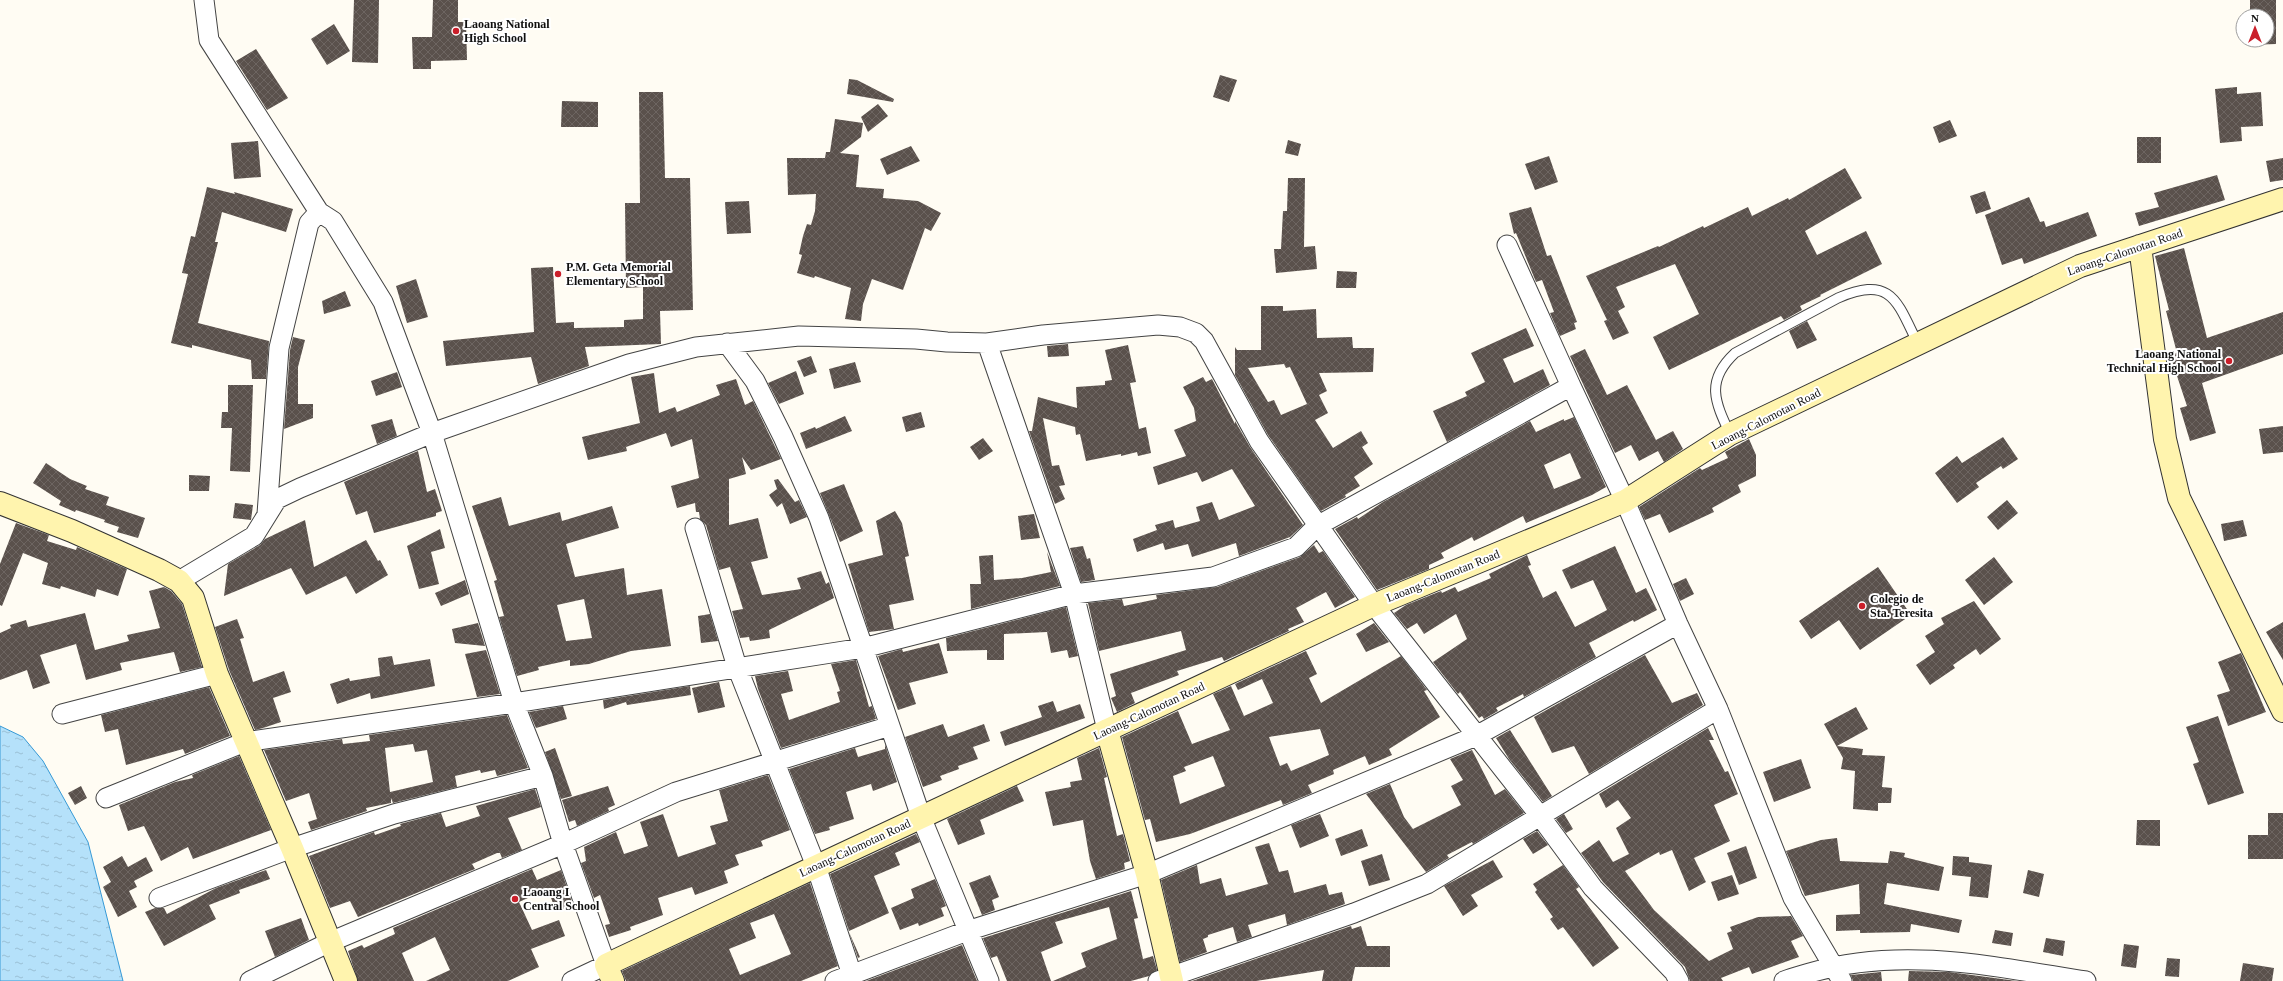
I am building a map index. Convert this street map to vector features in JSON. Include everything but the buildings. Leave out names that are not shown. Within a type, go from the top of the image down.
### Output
[{"type":"main road","name":"Laoang-Calomotan Road","points":[[610,973],[816,866],[1374,605],[1625,501],[1730,434],[1917,342],[2080,266],[2283,199]]},
{"type":"main road","points":[[2140,246],[2165,438],[2179,498],[2283,711]]},
{"type":"main road","points":[[0,502],[72,531],[159,570],[178,581],[193,598],[217,674],[245,742],[292,848],[346,981]]},
{"type":"main road","points":[[1107,730],[1147,874],[1167,979]]},
{"type":"street","points":[[204,0],[209,40],[319,212],[333,221],[383,302],[432,433],[514,703],[543,776],[563,844],[610,973],[572,981]]},
{"type":"street","points":[[267,514],[279,348],[309,222],[319,212]]},
{"type":"street","points":[[1507,245],[1625,501],[1678,624],[1718,709],[1793,898],[1839,973]]},
{"type":"street","points":[[178,581],[254,536],[277,499],[432,433],[629,364],[696,347],[799,336],[916,339],[947,342],[987,343],[1043,335],[1158,325],[1180,327],[1196,333],[1204,341],[1259,441],[1317,526],[1374,605],[1540,816],[1593,888],[1674,972],[1679,981]]},
{"type":"street","points":[[727,343],[755,381],[819,518],[921,817],[989,981]]},
{"type":"street","points":[[987,343],[1074,594],[1107,730]]},
{"type":"street","points":[[106,798],[245,742],[514,703],[863,648],[1074,594],[1213,577],[1296,547],[1317,526],[1571,386]]},
{"type":"street","points":[[695,528],[737,667],[773,761],[816,866],[847,979],[968,931],[1147,874],[1476,736],[1678,624]]},
{"type":"street","points":[[62,714],[217,674]]},
{"type":"street","points":[[1167,979],[1354,913],[1427,884],[1718,709]]},
{"type":"street","points":[[250,981],[330,942],[563,844],[676,792],[890,726]]},
{"type":"street","points":[[159,898],[292,848],[394,814],[543,776]]},
{"type":"street","points":[[1784,981],[1839,973],[1899,959],[1969,963],[2086,981]]},
{"type":"lane","points":[[1730,434],[1717,406],[1715,395],[1716,379],[1722,365],[1735,353],[1838,298],[1855,290],[1869,289],[1877,290],[1893,296],[1917,342]]},
{"type":"water","points":[[0,726],[23,737],[43,761],[88,842],[123,981],[0,981]]},
{"type":"place","name":"Laoang National High School","points":[[456,31]]},
{"type":"place","name":"P.M. Geta Memorial Elementary School","points":[[558,274]]},
{"type":"place","name":"Laoang National Technical High School","points":[[2229,361]]},
{"type":"place","name":"Colegio de Sta. Teresita","points":[[1862,606]]},
{"type":"place","name":"Laoang I Central School","points":[[515,899]]}]
